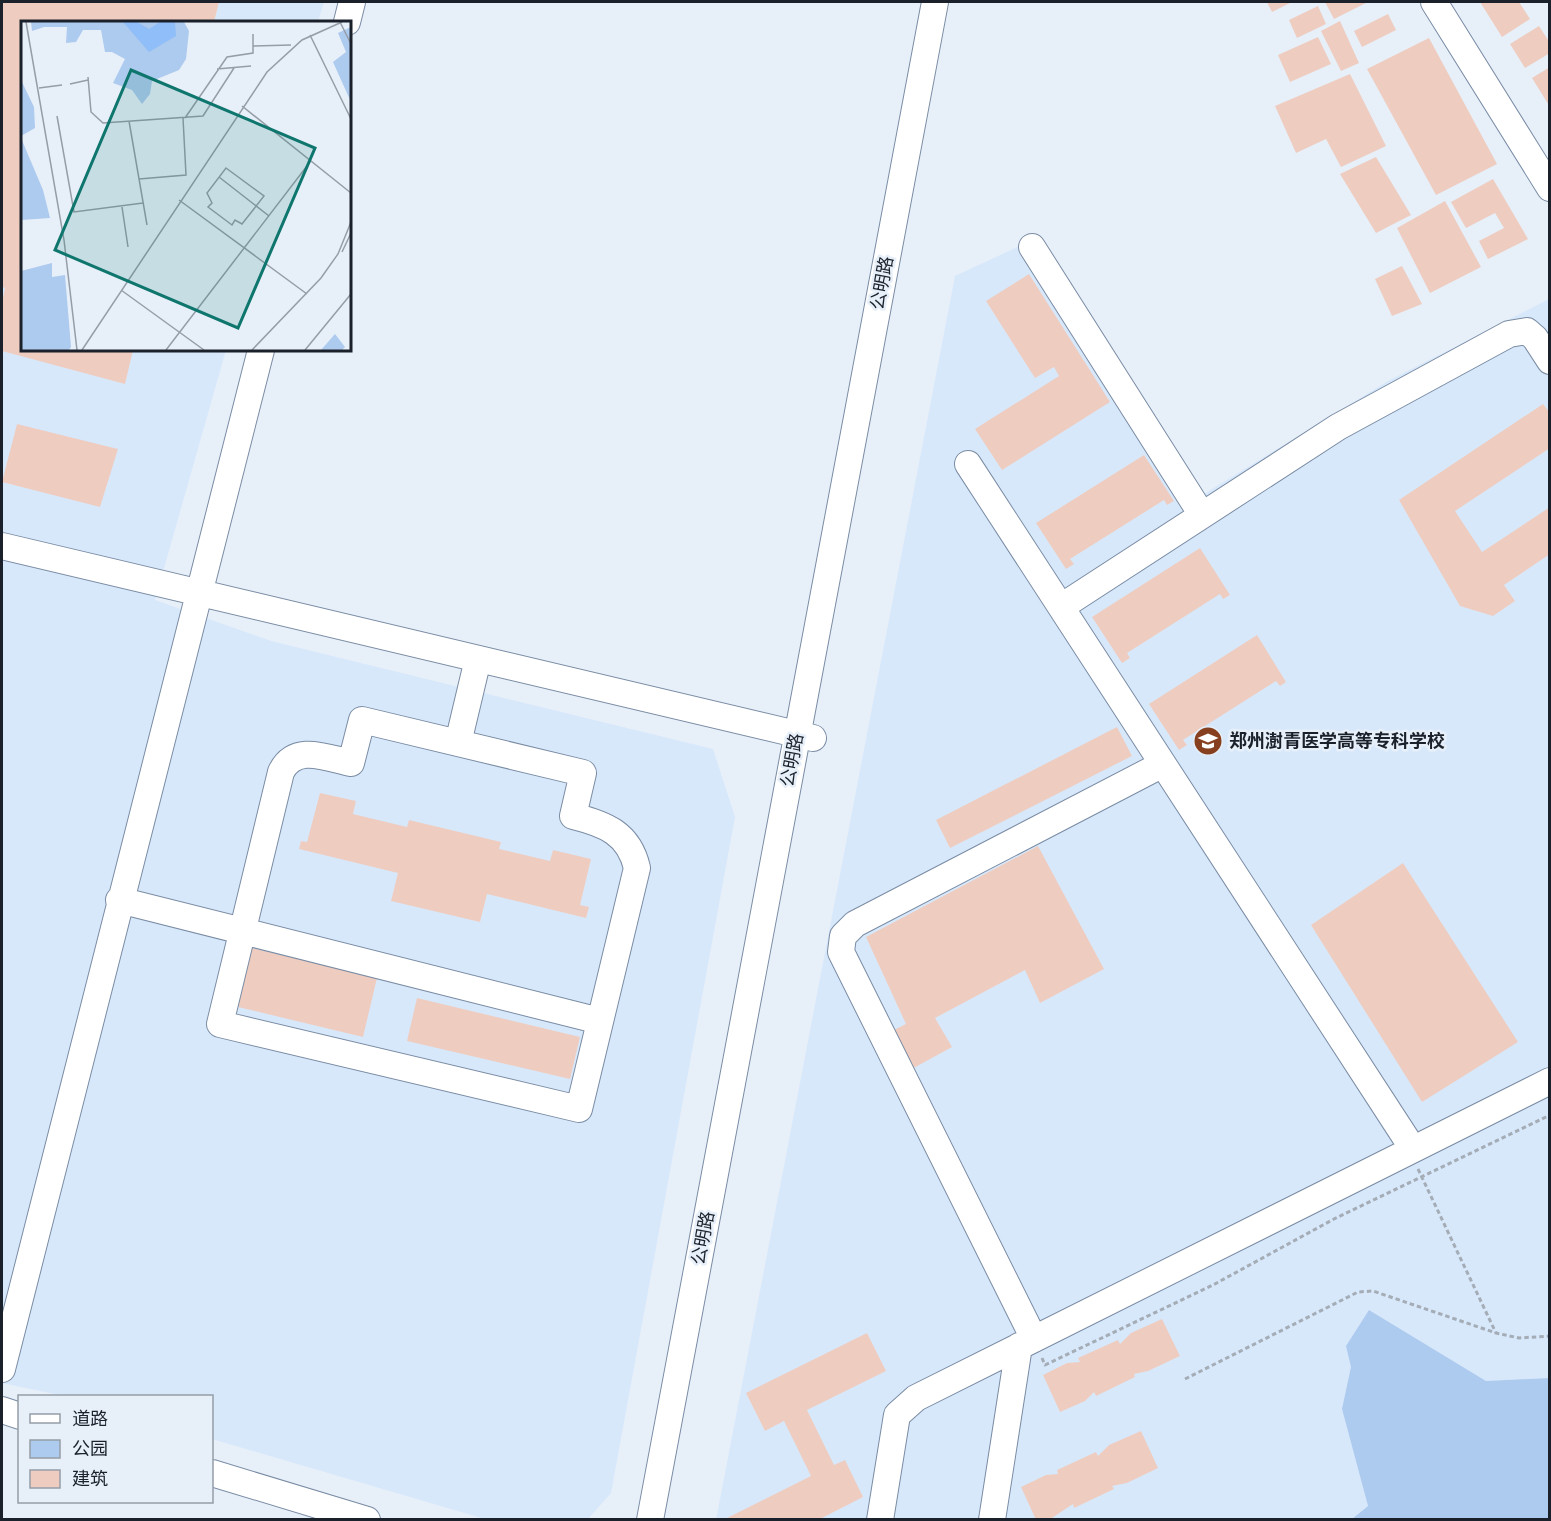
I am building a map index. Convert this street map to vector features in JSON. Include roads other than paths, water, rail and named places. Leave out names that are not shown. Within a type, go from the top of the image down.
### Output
[{"type":"street","points":[[346,21],[352,2]]},
{"type":"street","name":"公明路","points":[[667,1520],[935,2]]},
{"type":"street","name":"公明路","points":[[650,1520],[952,2]]},
{"type":"street","points":[[1434,2],[1550,188]]},
{"type":"street","points":[[1454,2],[1550,156]]},
{"type":"street","points":[[1032,247],[1202,515]]},
{"type":"street","points":[[1061,607],[1338,428],[1509,334],[1527,331],[1535,338],[1550,361]]},
{"type":"street","points":[[2,1369],[119,900],[261,351]]},
{"type":"street","points":[[968,464],[1411,1150]]},
{"type":"street","points":[[2,546],[805,736]]},
{"type":"street","points":[[458,743],[478,659]]},
{"type":"street","points":[[362,720],[458,743],[583,773],[573,816],[602,823],[621,837],[634,856],[637,868],[579,1109],[220,1024],[281,772],[290,760],[308,753],[351,763],[362,720]]},
{"type":"street","points":[[992,1520],[1027,1343],[841,952],[843,936],[855,924],[1163,764]]},
{"type":"street","points":[[119,900],[243,929],[271,940],[600,1021]]},
{"type":"street","points":[[880,1520],[897,1414],[916,1398],[1550,1081]]},
{"type":"street","points":[[2,1410],[18,1415]]},
{"type":"street","points":[[213,1473],[367,1520]]},
{"type":"place","name":"郑州澍青医学高等专科学校","points":[[1208,741]]}]
